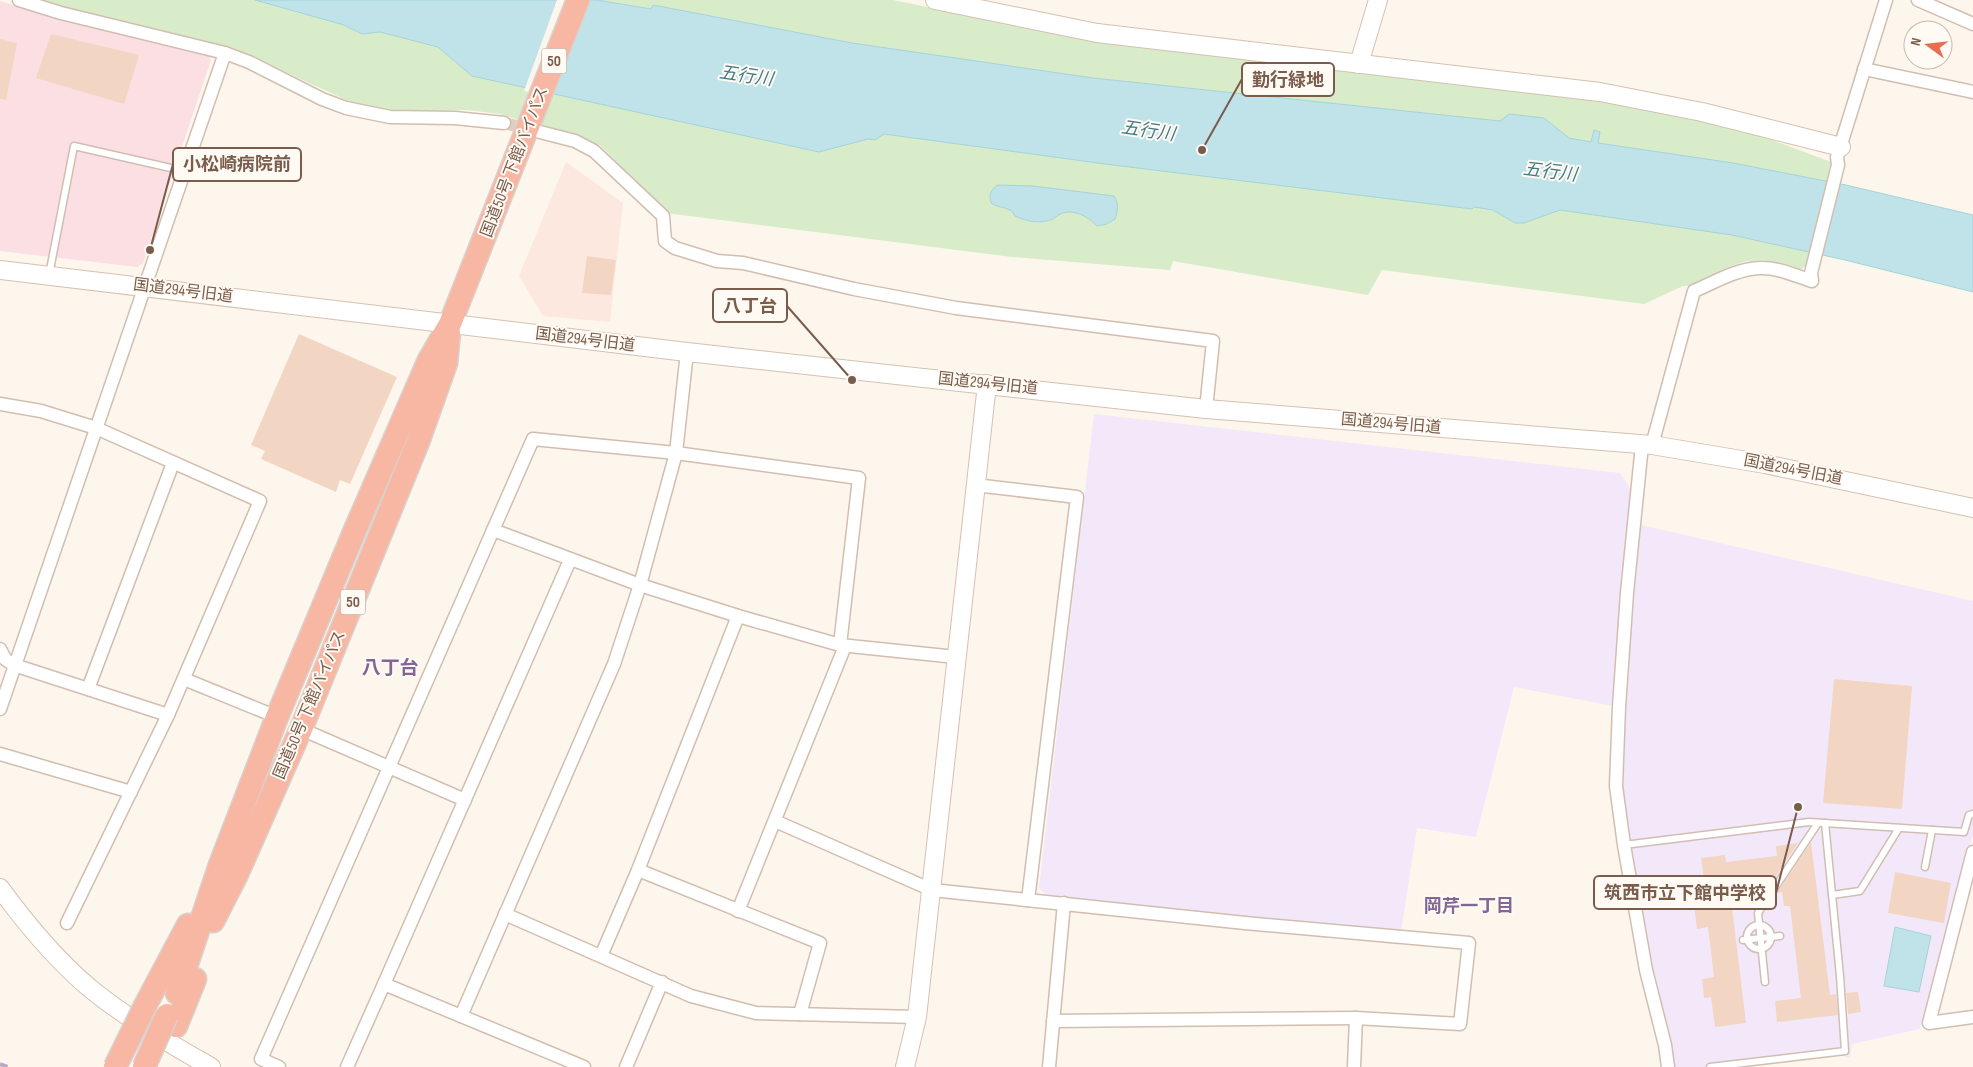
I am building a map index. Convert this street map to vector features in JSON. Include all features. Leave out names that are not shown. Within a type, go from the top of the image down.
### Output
[{"type":"highway","name":"国道50号 下館バイパス","points":[[229,869],[276,717],[354,530],[429,360],[450,324],[535,127],[578,0]]},
{"type":"highway","name":"国道50号 下館バイパス","points":[[144,1067],[171,1021],[177,992],[229,869],[301,729],[418,442],[446,363],[450,324]]},
{"type":"highway","points":[[115,1067],[146,1004],[229,869]]},
{"type":"highway","points":[[160,1067],[171,1021],[229,869]]},
{"type":"street","points":[[19,0],[60,13],[225,53],[249,62],[322,99],[346,108],[390,117],[455,118],[504,123]]},
{"type":"street","points":[[935,0],[1097,33],[1600,92],[1702,112],[1839,156]]},
{"type":"street","points":[[1359,64],[1378,0]]},
{"type":"street","points":[[1668,1067],[1665,1045],[1646,970],[1624,845],[1616,786],[1617,735],[1627,593],[1647,445],[1694,291],[1734,273],[1760,268],[1780,271],[1812,281],[1810,273],[1839,156],[1886,0]]},
{"type":"street","points":[[1918,0],[1973,24]]},
{"type":"street","points":[[0,709],[225,53]]},
{"type":"street","points":[[1864,69],[1973,92]]},
{"type":"street","points":[[535,127],[575,141],[594,151],[663,216],[664,241],[675,248],[717,261],[743,263],[854,289],[956,308],[1213,341],[1206,409]]},
{"type":"street","name":"国道294号旧道","points":[[0,270],[687,352],[1206,409],[1647,445],[1765,464],[1973,508]]},
{"type":"street","points":[[461,1016],[614,664],[640,585],[676,453],[687,352]]},
{"type":"street","points":[[905,1067],[917,1017],[987,384]]},
{"type":"street","points":[[0,404],[41,411],[96,428],[260,501],[168,716],[67,923]]},
{"type":"street","points":[[279,1067],[261,1059],[533,439],[676,453],[859,478],[843,645],[776,821],[738,911]]},
{"type":"street","points":[[88,689],[173,463]]},
{"type":"street","points":[[975,485],[1077,496],[1028,900]]},
{"type":"street","points":[[493,530],[640,585],[738,616],[843,645],[956,657]]},
{"type":"street","points":[[347,1067],[570,560]]},
{"type":"street","points":[[601,956],[638,870],[738,616]]},
{"type":"street","points":[[0,649],[5,659],[14,665],[168,716]]},
{"type":"street","points":[[184,679],[276,717]]},
{"type":"street","points":[[301,729],[465,800]]},
{"type":"street","points":[[0,754],[131,792]]},
{"type":"street","points":[[776,821],[932,890],[1245,923],[1469,943],[1460,1024],[1356,1018],[1053,1021]]},
{"type":"street","points":[[1973,852],[1929,1023],[1973,1017]]},
{"type":"street","points":[[638,870],[820,943],[800,1014]]},
{"type":"street","points":[[0,888],[55,954],[93,990],[135,1020],[210,1067]]},
{"type":"street","points":[[1049,1067],[1064,903]]},
{"type":"street","points":[[505,914],[691,996],[756,1013],[917,1017]]},
{"type":"street","points":[[626,1067],[662,982]]},
{"type":"street","points":[[384,984],[584,1067]]},
{"type":"street","points":[[1354,1067],[1356,1018]]},
{"type":"lane","points":[[49,276],[74,146],[184,171]]},
{"type":"lane","points":[[1624,845],[1808,822],[1964,832],[1969,815],[1973,814]]},
{"type":"lane","points":[[1710,1067],[1845,1051],[1832,895],[1821,823]]},
{"type":"lane","points":[[1765,982],[1758,912],[1821,823]]},
{"type":"lane","points":[[1832,895],[1860,891],[1899,828]]},
{"type":"lane","points":[[1925,868],[1932,830]]},
{"type":"lane","points":[[1759,926],[1766,928],[1771,937],[1769,945],[1762,949],[1751,946],[1745,939],[1752,929],[1759,926]]},
{"type":"lane","points":[[1745,939],[1780,936]]},
{"type":"shaded area","points":[[0,1],[56,18],[208,53],[211,60],[143,263],[137,267],[0,251]]},
{"type":"shaded area","points":[[566,162],[623,203],[610,322],[543,316],[519,276]]},
{"type":"shaded area","points":[[1094,414],[1620,473],[1632,491],[1613,706],[1514,687],[1476,837],[1417,828],[1399,945],[1047,896],[1039,888]]},
{"type":"shaded area","points":[[1641,525],[1973,601],[1973,835],[1920,1029],[1852,1044],[1850,1058],[1839,1055],[1743,1067],[1674,1067],[1671,1040],[1652,968],[1631,858],[1621,787],[1623,713]]},
{"type":"green space","points":[[40,0],[893,0],[1098,42],[1569,96],[1612,103],[1677,115],[1741,130],[1831,162],[1807,265],[1800,270],[1764,260],[1746,261],[1731,266],[1695,286],[1683,286],[1644,304],[1382,270],[1368,295],[1173,261],[1170,270],[1012,257],[666,213],[600,145],[500,114],[467,110],[389,111],[353,103],[241,52],[63,8]]},
{"type":"water","name":"五行川","points":[[255,0],[597,0],[651,9],[653,5],[852,43],[1093,78],[1500,121],[1509,114],[1544,118],[1569,138],[1591,142],[1594,130],[1600,132],[1598,143],[1733,163],[1846,185],[1973,215],[1973,292],[1845,260],[1732,235],[1560,210],[1524,223],[1515,223],[1493,210],[1474,207],[1472,209],[1113,165],[884,134],[875,140],[868,139],[819,152],[472,76],[438,47],[380,32],[362,34],[344,25]]},
{"type":"water","points":[[998,185],[1033,186],[1114,196],[1117,212],[1115,219],[1107,224],[1097,226],[1086,217],[1072,212],[1062,213],[1048,221],[1029,221],[1015,216],[1008,209],[991,203],[991,192]]},
{"type":"water","points":[[1895,927],[1931,936],[1919,992],[1884,986]]},
{"type":"pier","points":[[557,0],[588,0],[550,97],[524,91]]},
{"type":"building","points":[[51,34],[139,55],[124,104],[36,78]]},
{"type":"building","points":[[0,39],[17,43],[6,100],[0,99]]},
{"type":"building","points":[[587,256],[616,260],[611,295],[582,293]]},
{"type":"building","points":[[299,334],[397,377],[350,484],[340,480],[336,492],[261,459],[265,451],[251,445]]},
{"type":"building","points":[[1834,679],[1912,686],[1902,809],[1823,803]]},
{"type":"building","points":[[1811,842],[1830,995],[1836,994],[1838,1015],[1777,1022],[1775,1001],[1801,998],[1790,906],[1784,906],[1782,892],[1777,893]]},
{"type":"building","points":[[1798,843],[1764,894],[1731,899],[1746,1023],[1715,1027],[1711,997],[1704,998],[1702,979],[1714,977],[1708,927],[1697,929],[1692,889],[1705,887],[1701,858],[1725,855],[1726,862],[1777,856],[1776,846]]},
{"type":"building","points":[[1895,872],[1951,883],[1944,923],[1888,913]]},
{"type":"building","points":[[1858,992],[1861,1012],[1848,1014],[1846,993]]},
{"type":"tunnel","points":[[504,123],[532,130]]},
{"type":"railway","points":[[0,1064],[8,1067]]},
{"type":"place","name":"勤行緑地","points":[[1202,150]]},
{"type":"place","name":"小松崎病院前","points":[[150,250]]},
{"type":"place","name":"八丁台","points":[[852,380]]},
{"type":"place","name":"筑西市立下館中学校","points":[[1798,807]]},
{"type":"district","name":"八丁台","points":[[390,668]]},
{"type":"district","name":"岡芹一丁目","points":[[1469,906]]}]
